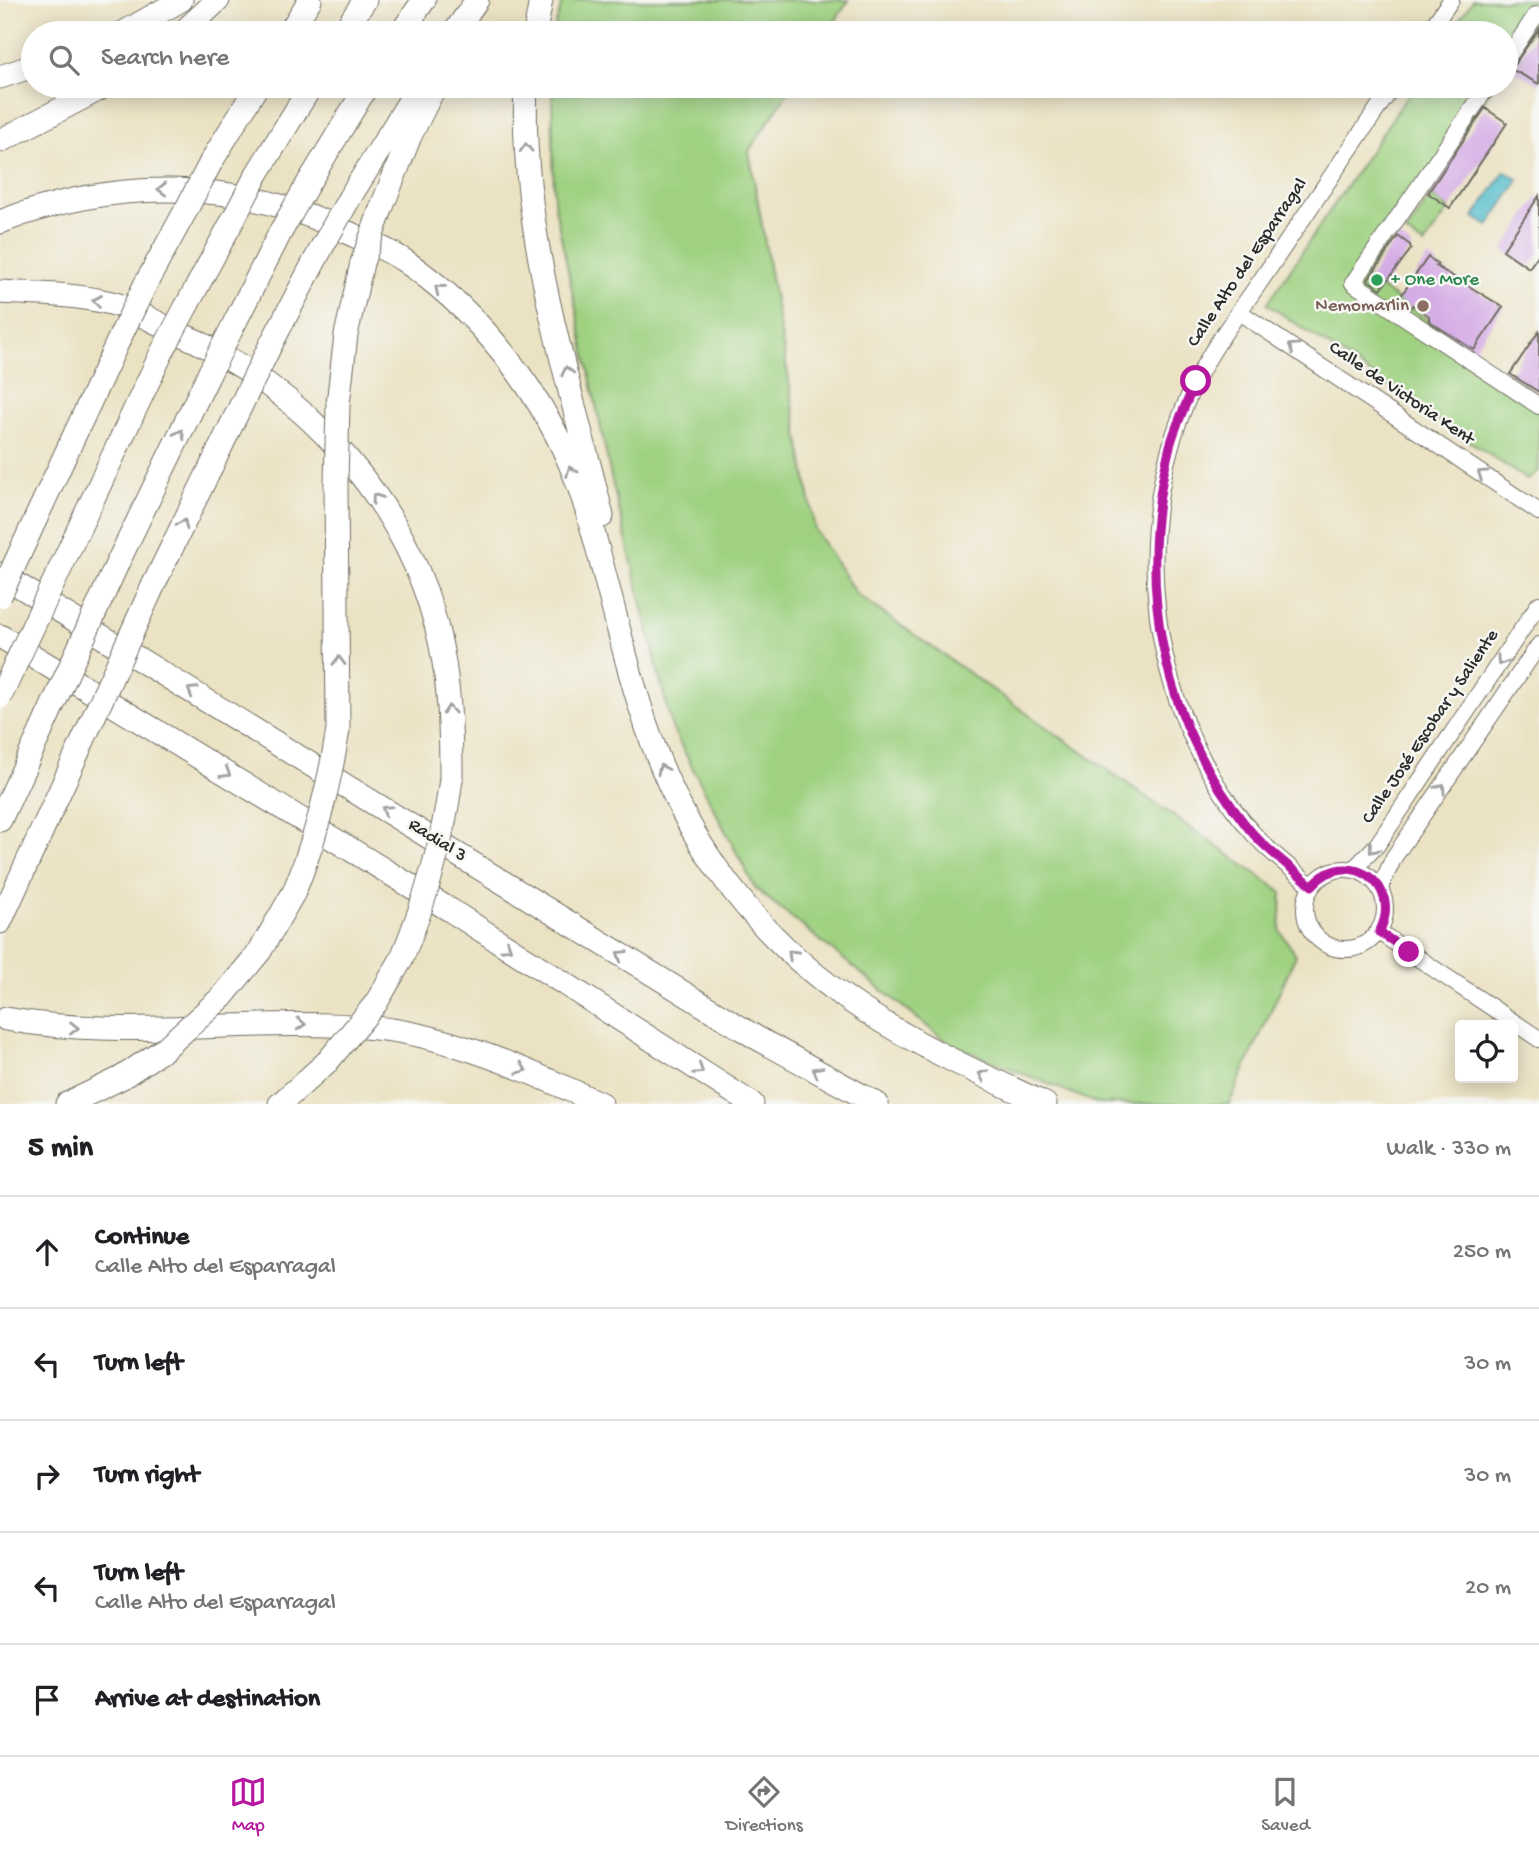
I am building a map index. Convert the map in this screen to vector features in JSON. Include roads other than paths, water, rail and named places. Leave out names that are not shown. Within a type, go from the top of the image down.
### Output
[{"type":"highway","points":[[144,21],[181,0]]},
{"type":"highway","points":[[195,21],[218,0]]},
{"type":"highway","points":[[297,21],[310,0]]},
{"type":"highway","points":[[351,21],[365,0]]},
{"type":"highway","points":[[409,21],[424,0]]},
{"type":"highway","points":[[462,21],[477,0]]},
{"type":"highway","points":[[473,21],[486,0]]},
{"type":"highway","points":[[537,21],[541,0]]},
{"type":"highway","points":[[0,77],[21,70]]},
{"type":"highway","points":[[0,141],[82,98]]},
{"type":"highway","points":[[0,596],[145,285],[211,162],[250,98]]},
{"type":"highway","points":[[0,697],[161,354],[257,174],[304,98]]},
{"type":"highway","points":[[0,820],[118,562],[209,374],[281,230],[361,98]]},
{"type":"highway","points":[[0,922],[153,586],[270,346],[350,197],[412,98]]},
{"type":"highway","points":[[67,1104],[121,1078],[163,1051],[222,997],[260,951],[294,892],[314,843],[329,789],[338,730],[336,484],[338,404],[346,335],[362,263],[410,136],[429,98]]},
{"type":"highway","points":[[526,98],[527,172],[535,236],[625,615],[636,701]]},
{"type":"highway","points":[[0,222],[31,210],[96,195],[139,190],[186,189],[234,195],[300,210],[403,260],[462,307],[504,352],[555,431],[586,508],[636,701],[653,751],[678,803],[717,869],[760,924],[848,1002],[927,1050],[1045,1104]]},
{"type":"highway","points":[[0,292],[57,295],[113,303],[217,349],[273,386],[321,429],[362,477],[396,526],[422,585],[441,646],[449,702],[451,779],[445,827],[435,871],[401,960],[376,1003],[328,1061],[280,1104]]},
{"type":"highway","name":"Radial 3","points":[[0,574],[757,1038],[877,1104]]},
{"type":"highway","points":[[0,636],[450,910],[752,1104]]},
{"type":"highway","points":[[6,1019],[53,1027],[283,1023],[379,1028],[494,1058],[601,1104]]},
{"type":"street","points":[[1436,21],[1451,0]]},
{"type":"street","points":[[1518,42],[1536,15]]},
{"type":"street","name":"Calle Alto del Esparragal","points":[[1312,886],[1246,826],[1210,772],[1181,711],[1159,630],[1153,571],[1157,509],[1171,443],[1196,381],[1239,312],[1385,98]]},
{"type":"street","points":[[1480,98],[1353,283],[1539,406]]},
{"type":"street","name":"Calle de Victoria Kent","points":[[1239,312],[1539,512]]},
{"type":"street","name":"Calle José Escobar y Saliente","points":[[1354,869],[1377,845],[1539,604]]},
{"type":"street","points":[[1380,888],[1394,857],[1539,645]]},
{"type":"street","points":[[1354,869],[1364,873],[1380,888],[1386,910],[1379,932],[1369,942],[1349,949],[1322,942],[1309,926],[1305,912],[1312,886],[1331,871],[1354,869]]},
{"type":"street","points":[[1379,932],[1539,1039]]},
{"type":"water","points":[[1505,171],[1519,180],[1488,226],[1474,217]]},
{"type":"place","name":"+ One More","points":[[1377,280]]},
{"type":"place","name":"Nemomarlin","points":[[1423,306]]}]
